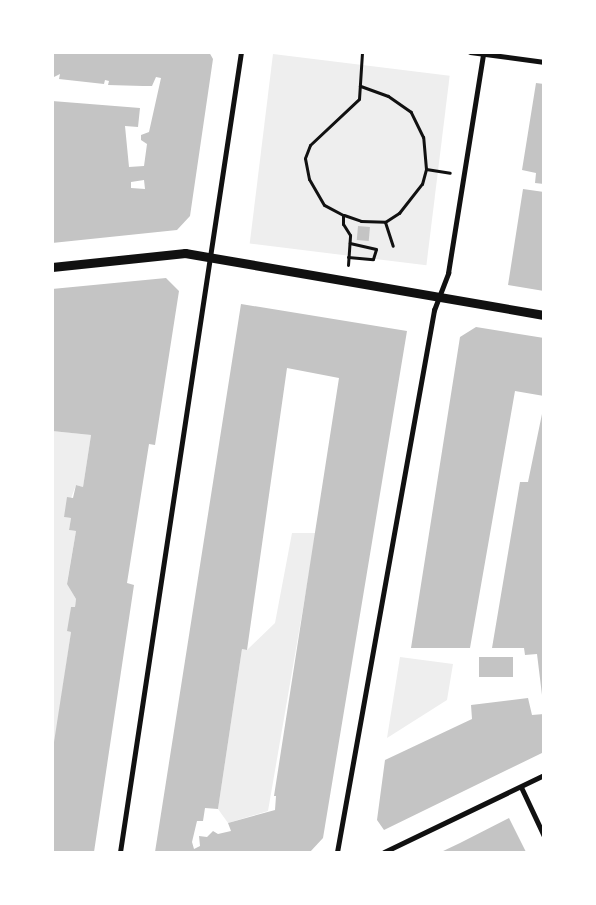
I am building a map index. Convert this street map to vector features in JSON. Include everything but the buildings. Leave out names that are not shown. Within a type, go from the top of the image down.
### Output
[{"type":"street","points":[[120,852],[241,52]]},
{"type":"street","points":[[470,52],[544,62]]},
{"type":"street","points":[[337,852],[437,297],[448,273],[483,54]]},
{"type":"street","points":[[52,267],[185,253],[544,315]]},
{"type":"street","points":[[384,852],[544,775]]},
{"type":"street","points":[[521,787],[544,836]]},
{"type":"path","points":[[360,86],[388,96],[411,112],[423,137],[426,169],[422,184],[399,213],[385,222],[361,221],[343,215],[324,205],[309,179],[304,158],[310,145],[359,100],[362,52]]},
{"type":"path","points":[[426,169],[463,175]]},
{"type":"path","points":[[343,215],[350,243],[348,257],[374,259],[376,249],[350,243]]},
{"type":"path","points":[[385,222],[393,246]]},
{"type":"shaded area","points":[[273,54],[450,76],[426,265],[250,244]]},
{"type":"shaded area","points":[[52,431],[91,435],[83,487],[76,485],[64,517],[71,518],[69,530],[76,531],[67,583],[76,599],[75,607],[71,607],[68,631],[71,632],[53,755]]},
{"type":"shaded area","points":[[292,533],[316,533],[268,811],[228,823],[218,809],[242,649],[247,650],[275,623]]},
{"type":"shaded area","points":[[400,657],[453,664],[447,700],[387,738]]}]
